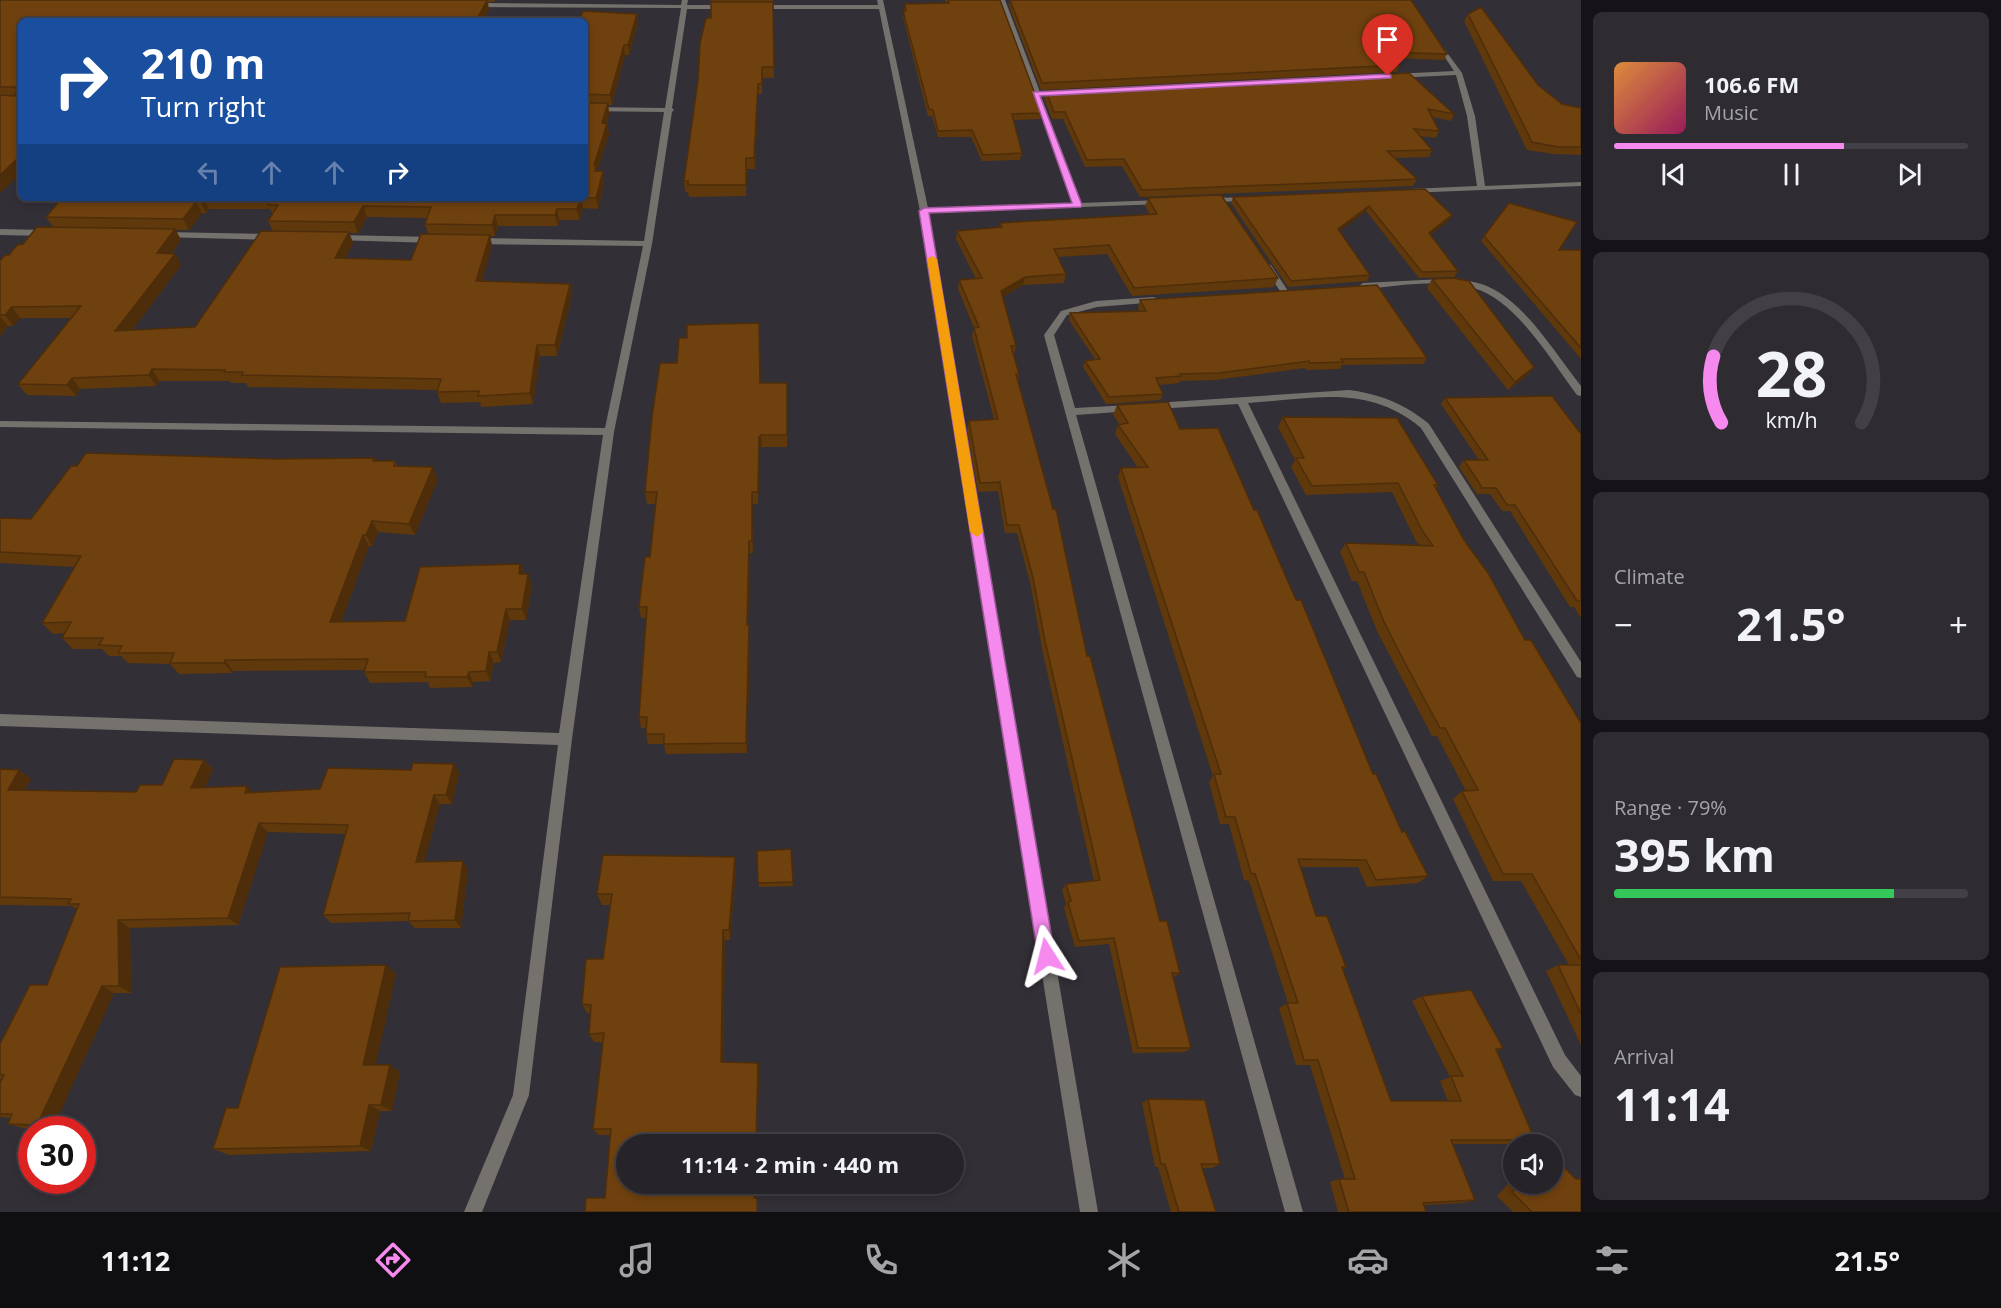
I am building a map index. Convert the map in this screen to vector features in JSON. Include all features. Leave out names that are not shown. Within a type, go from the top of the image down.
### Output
[{"type":"street","points":[[1015,2],[1003,1],[1078,205]]},
{"type":"street","points":[[753,7],[880,3],[924,211],[1089,1212]]},
{"type":"street","points":[[473,1212],[521,1095],[565,739],[609,432],[648,244],[685,4]]},
{"type":"street","points":[[470,5],[685,4],[730,8]]},
{"type":"street","points":[[1434,36],[1459,73],[1471,116],[1482,188]]},
{"type":"street","points":[[1388,76],[1459,73]]},
{"type":"street","points":[[1036,94],[1071,92]]},
{"type":"street","points":[[588,109],[670,110]]},
{"type":"street","points":[[1399,192],[1581,184]]},
{"type":"street","points":[[1200,201],[1258,198]]},
{"type":"street","points":[[1222,200],[1228,209]]},
{"type":"street","points":[[924,211],[1167,202]]},
{"type":"street","points":[[0,232],[60,233]]},
{"type":"street","points":[[156,235],[288,237]]},
{"type":"street","points":[[324,238],[444,240]]},
{"type":"street","points":[[468,240],[648,244]]},
{"type":"street","points":[[1259,254],[1284,291]]},
{"type":"street","points":[[1354,287],[1448,281],[1485,289],[1510,305],[1581,393]]},
{"type":"street","points":[[1166,299],[1096,304],[1064,313],[1049,335],[1294,1212]]},
{"type":"street","points":[[1071,412],[1349,393],[1372,396],[1395,404],[1412,414],[1425,426],[1581,673]]},
{"type":"street","points":[[1242,401],[1559,1061],[1581,1089]]},
{"type":"street","points":[[0,424],[609,432]]},
{"type":"street","points":[[0,720],[565,739]]},
{"type":"building","points":[[0,0],[487,0],[478,18],[18,18],[18,158],[0,175],[0,95],[15,96],[17,90],[15,87],[0,87]]},
{"type":"building","points":[[948,0],[1000,0],[1042,113],[1012,114],[1022,153],[983,155],[972,130],[938,131],[933,110],[929,109],[903,11],[906,11],[905,4],[949,3]]},
{"type":"building","points":[[1010,0],[1411,0],[1447,54],[1384,52],[1400,65],[1042,83]]},
{"type":"building","points":[[711,2],[773,2],[774,67],[762,67],[762,84],[758,84],[754,158],[746,158],[746,185],[688,185],[688,181],[684,181],[698,80],[700,43],[706,18],[711,18]]},
{"type":"building","points":[[1481,7],[1538,85],[1562,104],[1581,108],[1581,147],[1558,147],[1532,142],[1468,14]]},
{"type":"building","points":[[583,11],[637,14],[628,45],[624,45],[610,95],[588,94],[588,18],[580,18]]},
{"type":"building","points":[[1409,73],[1454,114],[1428,109],[1439,131],[1414,129],[1432,150],[1387,151],[1417,179],[1142,190],[1124,159],[1087,160],[1065,112],[1054,112],[1046,91]]},
{"type":"building","points":[[588,103],[608,103],[602,123],[607,124],[594,165],[596,165],[595,171],[603,171],[596,198],[588,198]]},
{"type":"building","points":[[1425,189],[1452,215],[1429,233],[1458,271],[1422,272],[1369,206],[1338,229],[1370,275],[1291,281],[1233,197]]},
{"type":"building","points":[[1221,195],[1278,278],[1134,288],[1109,245],[1054,249],[1066,274],[1025,277],[1001,291],[1016,346],[1011,346],[1019,374],[1016,374],[1053,509],[1056,509],[1087,656],[1090,656],[1160,921],[1167,921],[1180,973],[1172,973],[1191,1048],[1138,1048],[1114,938],[1079,941],[1068,902],[1071,901],[1066,884],[1100,880],[1045,641],[1033,578],[1019,525],[1007,525],[1000,482],[980,483],[969,421],[998,419],[974,328],[979,327],[959,280],[982,278],[957,231],[1002,227],[1000,223],[1157,214],[1148,198]]},
{"type":"building","points":[[59,201],[202,201],[196,202],[183,219],[46,217]]},
{"type":"building","points":[[271,201],[580,201],[577,209],[557,209],[555,215],[495,215],[492,225],[425,224],[431,207],[363,206],[354,222],[268,221],[278,205],[268,205]]},
{"type":"building","points":[[1509,203],[1577,222],[1559,250],[1581,250],[1581,348],[1484,236]]},
{"type":"building","points":[[37,227],[175,229],[157,253],[175,254],[115,331],[195,327],[261,231],[349,232],[335,258],[411,260],[421,234],[490,235],[476,281],[570,284],[555,345],[537,345],[530,393],[478,396],[479,391],[437,392],[441,379],[242,375],[243,372],[224,372],[225,370],[152,369],[149,375],[72,378],[67,385],[18,384],[81,306],[12,307],[5,315],[0,315],[0,261],[17,245],[23,244]]},
{"type":"building","points":[[1453,278],[1469,281],[1534,367],[1515,382],[1432,279]]},
{"type":"building","points":[[1377,285],[1427,358],[1341,359],[1343,362],[1310,363],[1309,361],[1219,373],[1180,374],[1181,376],[1156,378],[1163,394],[1109,397],[1085,361],[1100,359],[1070,313],[1146,311],[1140,300]]},
{"type":"building","points":[[759,323],[760,383],[787,383],[787,435],[761,435],[759,437],[758,492],[752,492],[752,541],[749,541],[746,743],[664,744],[664,734],[646,734],[647,717],[639,717],[647,607],[639,607],[645,557],[650,557],[657,492],[645,492],[660,363],[677,363],[679,338],[687,338],[687,325]]},
{"type":"building","points":[[1552,396],[1581,434],[1581,601],[1577,601],[1515,505],[1507,505],[1496,488],[1482,488],[1464,460],[1488,460],[1445,398]]},
{"type":"building","points":[[1168,402],[1180,429],[1218,428],[1296,600],[1301,600],[1373,774],[1376,774],[1402,832],[1405,831],[1428,876],[1376,880],[1366,860],[1298,859],[1316,916],[1327,916],[1346,967],[1342,967],[1391,1101],[1461,1101],[1451,1076],[1463,1076],[1422,996],[1471,990],[1503,1048],[1496,1049],[1532,1134],[1503,1134],[1503,1140],[1451,1140],[1475,1200],[1423,1203],[1426,1212],[1349,1212],[1339,1179],[1355,1179],[1318,1060],[1304,1060],[1287,1003],[1298,1003],[1255,874],[1251,873],[1235,817],[1226,817],[1214,774],[1221,774],[1121,468],[1148,467],[1118,425],[1128,423],[1117,405]]},
{"type":"building","points":[[1283,417],[1397,418],[1438,485],[1434,485],[1464,540],[1488,573],[1525,640],[1531,640],[1581,723],[1581,960],[1532,874],[1503,874],[1462,791],[1478,790],[1445,728],[1440,728],[1405,663],[1384,622],[1364,572],[1359,572],[1346,543],[1433,546],[1422,530],[1398,483],[1312,486],[1296,458],[1304,458]]},
{"type":"building","points":[[86,453],[276,459],[374,458],[373,461],[395,461],[394,466],[433,467],[409,524],[372,521],[366,535],[363,535],[330,622],[405,621],[420,567],[520,564],[519,574],[528,574],[522,609],[506,609],[497,652],[489,652],[486,671],[469,672],[467,677],[425,677],[426,672],[364,672],[368,659],[225,660],[224,663],[170,663],[174,653],[118,653],[122,646],[99,645],[103,638],[62,638],[71,622],[42,623],[81,556],[0,552],[0,518],[31,519],[71,466],[77,466]]},
{"type":"building","points":[[174,759],[204,760],[191,788],[247,786],[245,793],[320,789],[328,768],[411,770],[413,763],[454,764],[446,795],[434,795],[416,862],[463,861],[455,920],[408,921],[410,913],[323,915],[348,825],[259,823],[228,918],[118,920],[119,986],[102,986],[41,1116],[18,1116],[18,1124],[8,1124],[12,1114],[0,1114],[0,1083],[4,1075],[0,1074],[0,1044],[30,985],[47,985],[79,904],[68,904],[71,899],[0,897],[0,769],[19,770],[8,790],[136,792],[140,785],[162,785]]},
{"type":"building","points":[[791,849],[793,882],[758,883],[757,851]]},
{"type":"building","points":[[603,855],[735,857],[729,930],[723,930],[721,1062],[758,1063],[756,1134],[616,1134],[616,1194],[754,1194],[754,1198],[757,1198],[757,1212],[585,1212],[586,1198],[605,1198],[611,1129],[593,1129],[604,1033],[589,1034],[591,1005],[582,1004],[586,959],[603,959],[612,894],[597,894]]},
{"type":"building","points":[[386,965],[363,1065],[390,1065],[381,1105],[369,1105],[360,1146],[213,1149],[226,1108],[238,1108],[280,967]]},
{"type":"building","points":[[1558,965],[1581,965],[1581,1014]]},
{"type":"building","points":[[1148,1099],[1205,1100],[1220,1164],[1201,1164],[1216,1212],[1179,1212],[1165,1164],[1161,1164]]},
{"type":"building","points":[[1563,1167],[1576,1179],[1581,1179],[1581,1212],[1532,1212],[1514,1194],[1563,1194]]},
{"type":"slow traffic","points":[[932,259],[977,532]]},
{"type":"route","points":[[1047,956],[924,211],[1078,205],[1036,94],[1388,76]]}]
